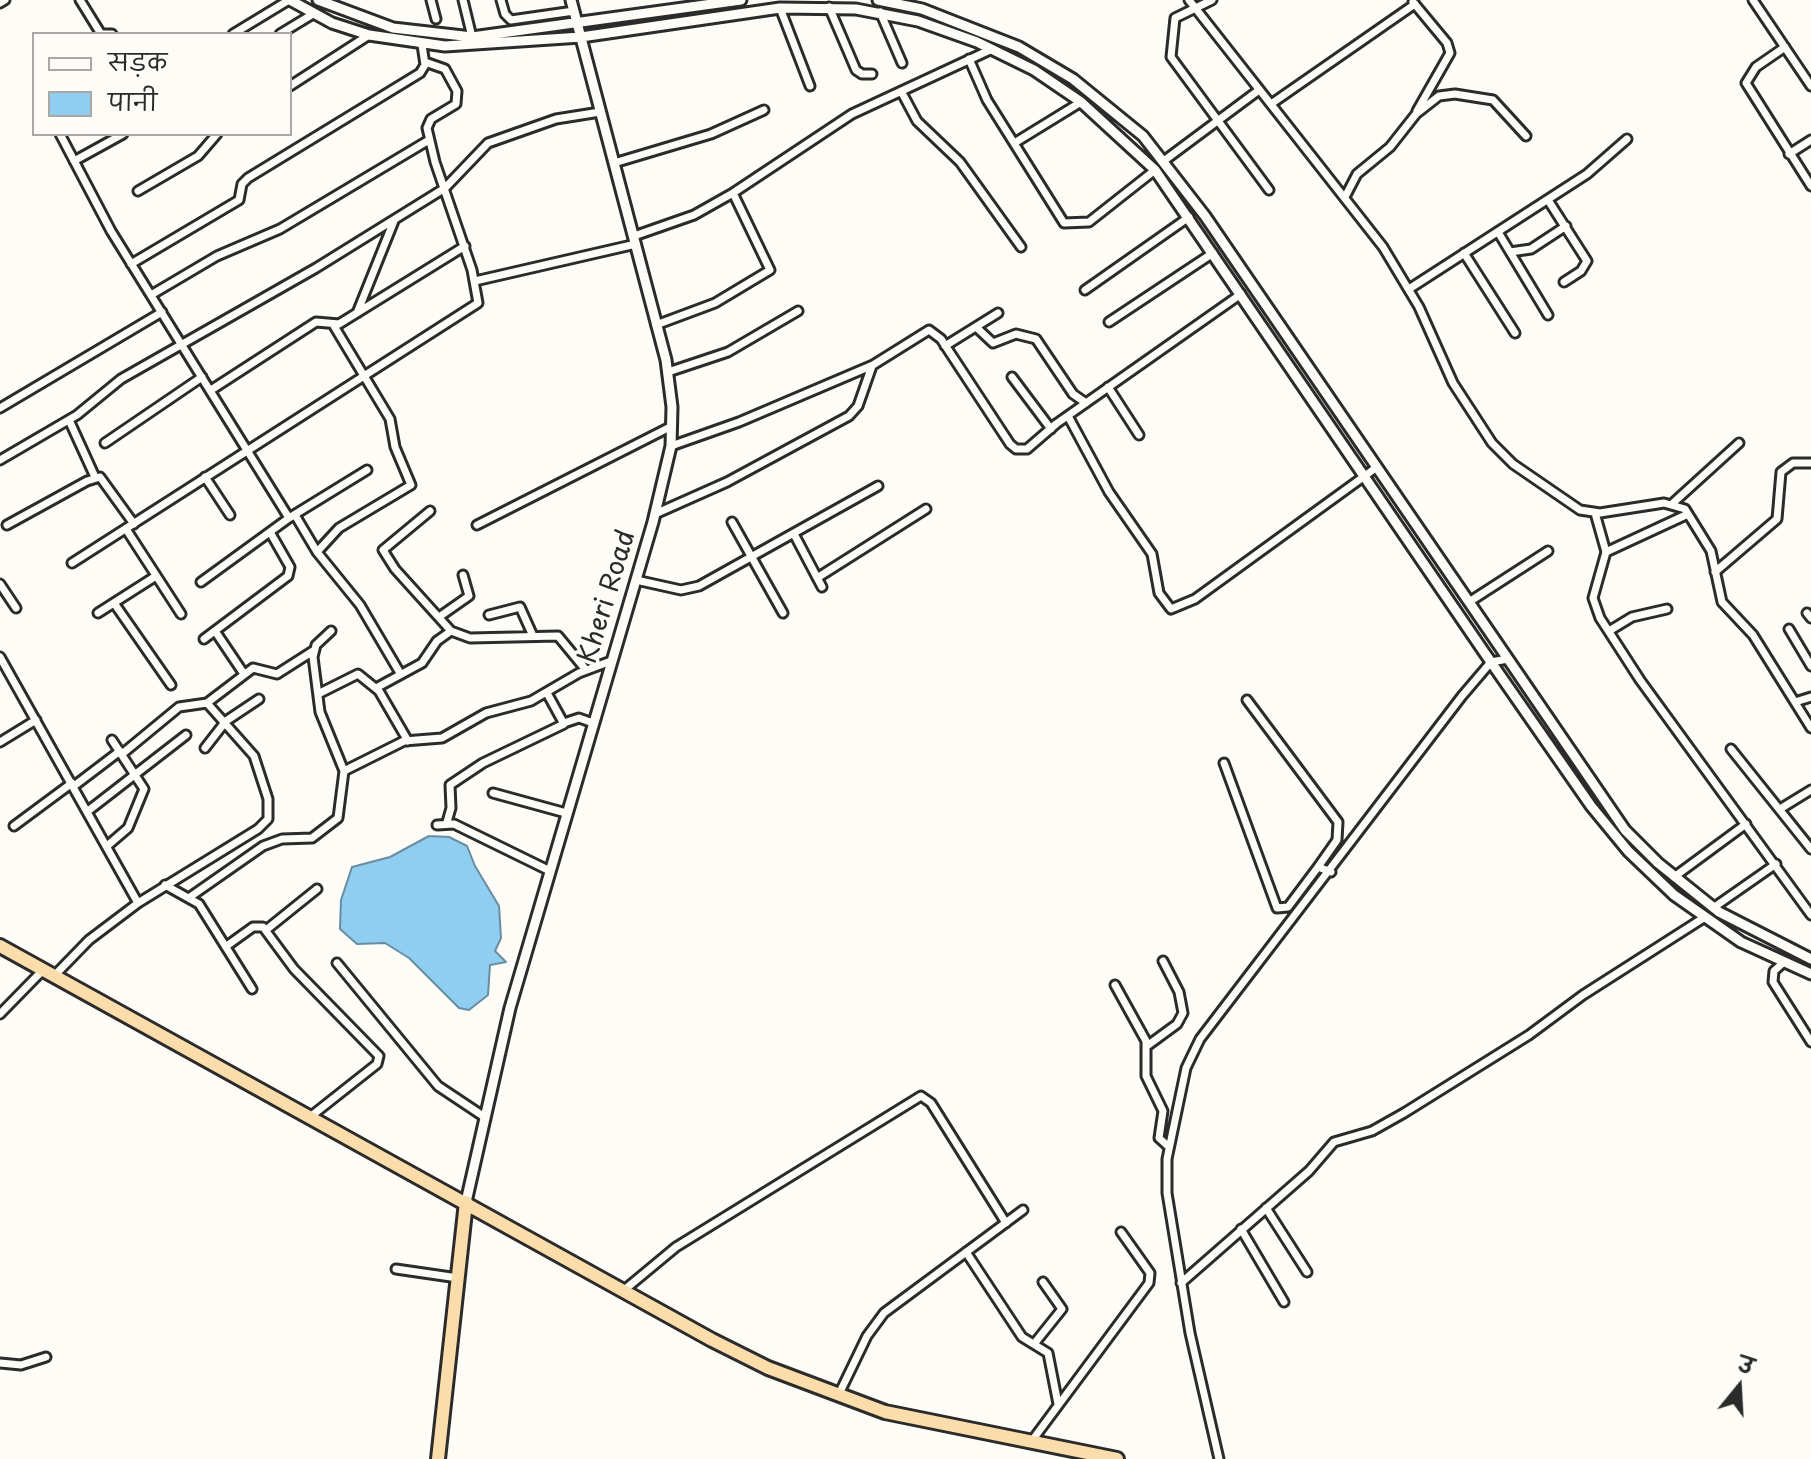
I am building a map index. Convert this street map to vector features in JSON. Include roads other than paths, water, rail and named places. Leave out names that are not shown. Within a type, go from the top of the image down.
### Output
[{"type":"highway","points":[[0,946],[712,1340],[838,1396],[915,1419],[1117,1459]]},
{"type":"highway","points":[[438,1459],[466,1202]]},
{"type":"street","points":[[80,0],[101,32]]},
{"type":"street","points":[[236,32],[290,0],[313,14],[369,35],[422,45],[476,46],[741,0]]},
{"type":"street","points":[[318,0],[393,28],[472,37],[780,8],[829,7],[880,12],[918,21],[993,49],[1034,70],[1081,102],[1155,170],[1241,294],[1469,602],[1495,659],[1640,847],[1713,908],[1799,958],[1811,974]]},
{"type":"street","points":[[431,0],[436,19]]},
{"type":"street","points":[[463,0],[472,37]]},
{"type":"street","points":[[501,0],[507,18],[516,21],[574,11]]},
{"type":"street","name":"Kheri Road","points":[[466,1202],[483,1116],[566,813],[655,514],[671,446],[668,372],[571,0]]},
{"type":"street","points":[[878,0],[922,9],[964,23],[1046,62],[1117,113],[1165,160],[1495,659],[1620,842],[1658,880],[1741,942],[1799,958]]},
{"type":"street","points":[[1189,0],[1383,247],[1409,289],[1453,383],[1492,443],[1513,464],[1572,505],[1595,513],[1673,503],[1739,443]]},
{"type":"street","points":[[1212,0],[1172,23],[1171,57],[1269,190]]},
{"type":"street","points":[[1753,0],[1811,86]]},
{"type":"street","points":[[1271,104],[1413,2],[1447,43],[1450,53],[1416,114],[1390,147],[1357,174],[1345,197]]},
{"type":"street","points":[[829,7],[856,70],[862,74],[872,74]]},
{"type":"street","points":[[780,8],[810,86]]},
{"type":"street","points":[[880,12],[902,63]]},
{"type":"street","points":[[283,32],[313,14]]},
{"type":"street","points":[[292,85],[369,35]]},
{"type":"street","points":[[131,264],[239,200],[244,181],[420,73],[425,62],[422,45]]},
{"type":"street","points":[[1785,47],[1756,67],[1746,83],[1811,186]]},
{"type":"street","points":[[475,281],[635,240],[694,215],[733,193],[831,126],[993,49]]},
{"type":"street","points":[[969,59],[987,100],[1016,142],[1054,210],[1071,226],[1089,222],[1155,170]]},
{"type":"street","points":[[72,563],[363,375],[475,307],[479,298],[475,281],[429,140],[428,123],[452,109],[458,97],[451,75],[439,65],[425,62]]},
{"type":"street","points":[[1165,160],[1259,90]]},
{"type":"street","points":[[901,91],[917,121],[960,162],[1021,247]]},
{"type":"street","points":[[1416,114],[1447,94],[1484,97],[1500,104],[1526,136]]},
{"type":"street","points":[[1016,142],[1081,102]]},
{"type":"street","points":[[614,163],[699,138],[764,110]]},
{"type":"street","points":[[0,460],[69,420],[103,390],[445,188],[488,143],[556,119],[600,112]]},
{"type":"street","points":[[61,136],[131,264],[202,377],[292,516],[360,605],[400,673]]},
{"type":"street","points":[[74,161],[119,136]]},
{"type":"street","points":[[138,191],[198,156],[215,136]]},
{"type":"street","points":[[1409,289],[1595,168],[1627,139]]},
{"type":"street","points":[[151,295],[217,256],[280,229],[429,140]]},
{"type":"street","points":[[1789,154],[1811,140]]},
{"type":"street","points":[[656,325],[715,303],[770,270],[733,193]]},
{"type":"street","points":[[1548,200],[1587,261],[1564,282]]},
{"type":"street","points":[[1085,290],[1189,217]]},
{"type":"street","points":[[357,313],[395,219]]},
{"type":"street","points":[[1510,252],[1531,249],[1566,226]]},
{"type":"street","points":[[1498,232],[1548,315]]},
{"type":"street","points":[[334,326],[465,246]]},
{"type":"street","points":[[1109,322],[1213,253]]},
{"type":"street","points":[[1464,253],[1515,333]]},
{"type":"street","points":[[671,446],[739,422],[873,365],[929,330],[945,346],[1016,449],[1031,447],[1068,416],[1241,294]]},
{"type":"street","points":[[668,372],[728,352],[798,311]]},
{"type":"street","points":[[0,408],[162,312]]},
{"type":"street","points":[[945,346],[998,313]]},
{"type":"street","points":[[211,390],[316,322],[322,320],[334,326],[390,419],[397,453],[411,485],[339,528],[317,552]]},
{"type":"street","points":[[976,327],[993,343],[1021,333],[1036,339],[1073,394],[1086,403]]},
{"type":"street","points":[[655,514],[727,482],[849,416],[858,406],[873,365]]},
{"type":"street","points":[[105,443],[202,377]]},
{"type":"street","points":[[1012,377],[1051,429]]},
{"type":"street","points":[[1108,387],[1139,435]]},
{"type":"street","points":[[1068,416],[1109,492],[1152,554],[1159,593],[1171,609],[1195,599],[1372,471]]},
{"type":"street","points":[[69,420],[95,477]]},
{"type":"street","points":[[477,525],[672,426]]},
{"type":"street","points":[[1715,572],[1777,519],[1781,472],[1793,463],[1811,463]]},
{"type":"street","points":[[201,582],[292,516],[367,470]]},
{"type":"street","points":[[7,525],[100,477],[109,486],[156,576],[181,614]]},
{"type":"street","points":[[205,477],[230,515]]},
{"type":"street","points":[[636,580],[690,589],[878,486]]},
{"type":"street","points":[[1673,503],[1688,514],[1706,541],[1722,602],[1753,635],[1811,728]]},
{"type":"street","points":[[817,578],[926,509]]},
{"type":"street","points":[[430,511],[383,550],[395,569],[451,631],[470,638],[552,634],[564,639],[586,670]]},
{"type":"street","points":[[1595,513],[1606,552],[1593,598],[1609,631],[1640,680],[1811,915]]},
{"type":"street","points":[[1606,552],[1688,514]]},
{"type":"street","points":[[732,522],[783,613]]},
{"type":"street","points":[[204,639],[288,576],[290,567],[270,532]]},
{"type":"street","points":[[794,534],[822,587]]},
{"type":"street","points":[[1469,602],[1548,551]]},
{"type":"street","points":[[439,617],[470,593],[463,575]]},
{"type":"street","points":[[98,613],[156,576]]},
{"type":"street","points":[[0,584],[16,608]]},
{"type":"street","points":[[114,603],[171,685]]},
{"type":"street","points":[[489,615],[520,607],[533,636]]},
{"type":"street","points":[[1609,631],[1632,617],[1667,609]]},
{"type":"street","points":[[1789,629],[1811,666]]},
{"type":"street","points":[[215,631],[244,674]]},
{"type":"street","points":[[14,826],[121,752],[179,707],[207,703],[257,667],[277,674],[313,651],[331,631]]},
{"type":"street","points":[[376,688],[426,661],[437,641],[451,631]]},
{"type":"street","points":[[190,897],[263,846],[282,839],[307,839],[331,826],[339,813],[344,771],[323,720],[313,651]]},
{"type":"street","points":[[0,657],[138,903]]},
{"type":"street","points":[[1219,1459],[1181,1283],[1167,1193],[1166,1146],[1194,1048],[1325,870],[1495,659]]},
{"type":"street","points":[[344,771],[408,741],[442,738],[486,713],[547,693],[586,670],[611,661]]},
{"type":"street","points":[[0,676],[9,671]]},
{"type":"street","points":[[320,693],[356,673],[376,688],[408,741]]},
{"type":"street","points":[[547,693],[564,723]]},
{"type":"street","points":[[1795,702],[1811,697]]},
{"type":"street","points":[[205,748],[226,721],[259,699]]},
{"type":"street","points":[[1224,763],[1277,908],[1288,907],[1325,870],[1337,840],[1338,822],[1247,700]]},
{"type":"street","points":[[0,1014],[138,903],[258,829],[268,819],[268,799],[254,756],[207,703]]},
{"type":"street","points":[[447,822],[451,808],[450,785],[483,763],[564,723],[579,718],[593,723]]},
{"type":"street","points":[[0,742],[36,720]]},
{"type":"street","points":[[88,811],[186,735]]},
{"type":"street","points":[[107,846],[126,832],[144,789],[112,740]]},
{"type":"street","points":[[1731,749],[1811,849]]},
{"type":"street","points":[[1780,809],[1811,790]]},
{"type":"street","points":[[493,793],[566,813]]},
{"type":"street","points":[[437,825],[447,822],[550,871]]},
{"type":"street","points":[[1674,877],[1746,824]]},
{"type":"street","points":[[1713,908],[1776,864]]},
{"type":"street","points":[[165,885],[199,904],[228,945],[252,989]]},
{"type":"street","points":[[266,930],[317,889]]},
{"type":"street","points":[[1181,1283],[1309,1171],[1334,1142],[1372,1131],[1392,1121],[1466,1071],[1502,1053],[1705,917]]},
{"type":"street","points":[[228,945],[253,927],[260,926],[266,930],[281,955],[380,1059],[310,1117]]},
{"type":"street","points":[[1799,958],[1774,971],[1773,982],[1811,1042]]},
{"type":"street","points":[[1147,1046],[1177,1024],[1183,1013],[1179,992],[1163,961]]},
{"type":"street","points":[[337,963],[438,1086],[483,1116]]},
{"type":"street","points":[[1115,985],[1147,1046],[1146,1076],[1162,1106],[1159,1138],[1166,1146]]},
{"type":"street","points":[[623,1291],[676,1247],[921,1096],[931,1103],[1006,1223]]},
{"type":"street","points":[[1266,1208],[1307,1272]]},
{"type":"street","points":[[838,1396],[875,1323],[897,1302],[1023,1210]]},
{"type":"street","points":[[1241,1229],[1284,1302]]},
{"type":"street","points":[[1031,1442],[1149,1283],[1150,1273],[1121,1232]]},
{"type":"street","points":[[966,1252],[1022,1337],[1052,1359],[1058,1404]]},
{"type":"street","points":[[396,1269],[458,1278]]},
{"type":"street","points":[[1034,1344],[1062,1309],[1043,1282]]},
{"type":"street","points":[[0,1363],[21,1365],[46,1357]]},
{"type":"water","points":[[429,836],[449,837],[467,846],[499,906],[501,938],[495,951],[506,962],[490,965],[488,995],[469,1010],[459,1008],[409,958],[385,943],[357,944],[340,929],[341,900],[352,867],[390,857]]}]
